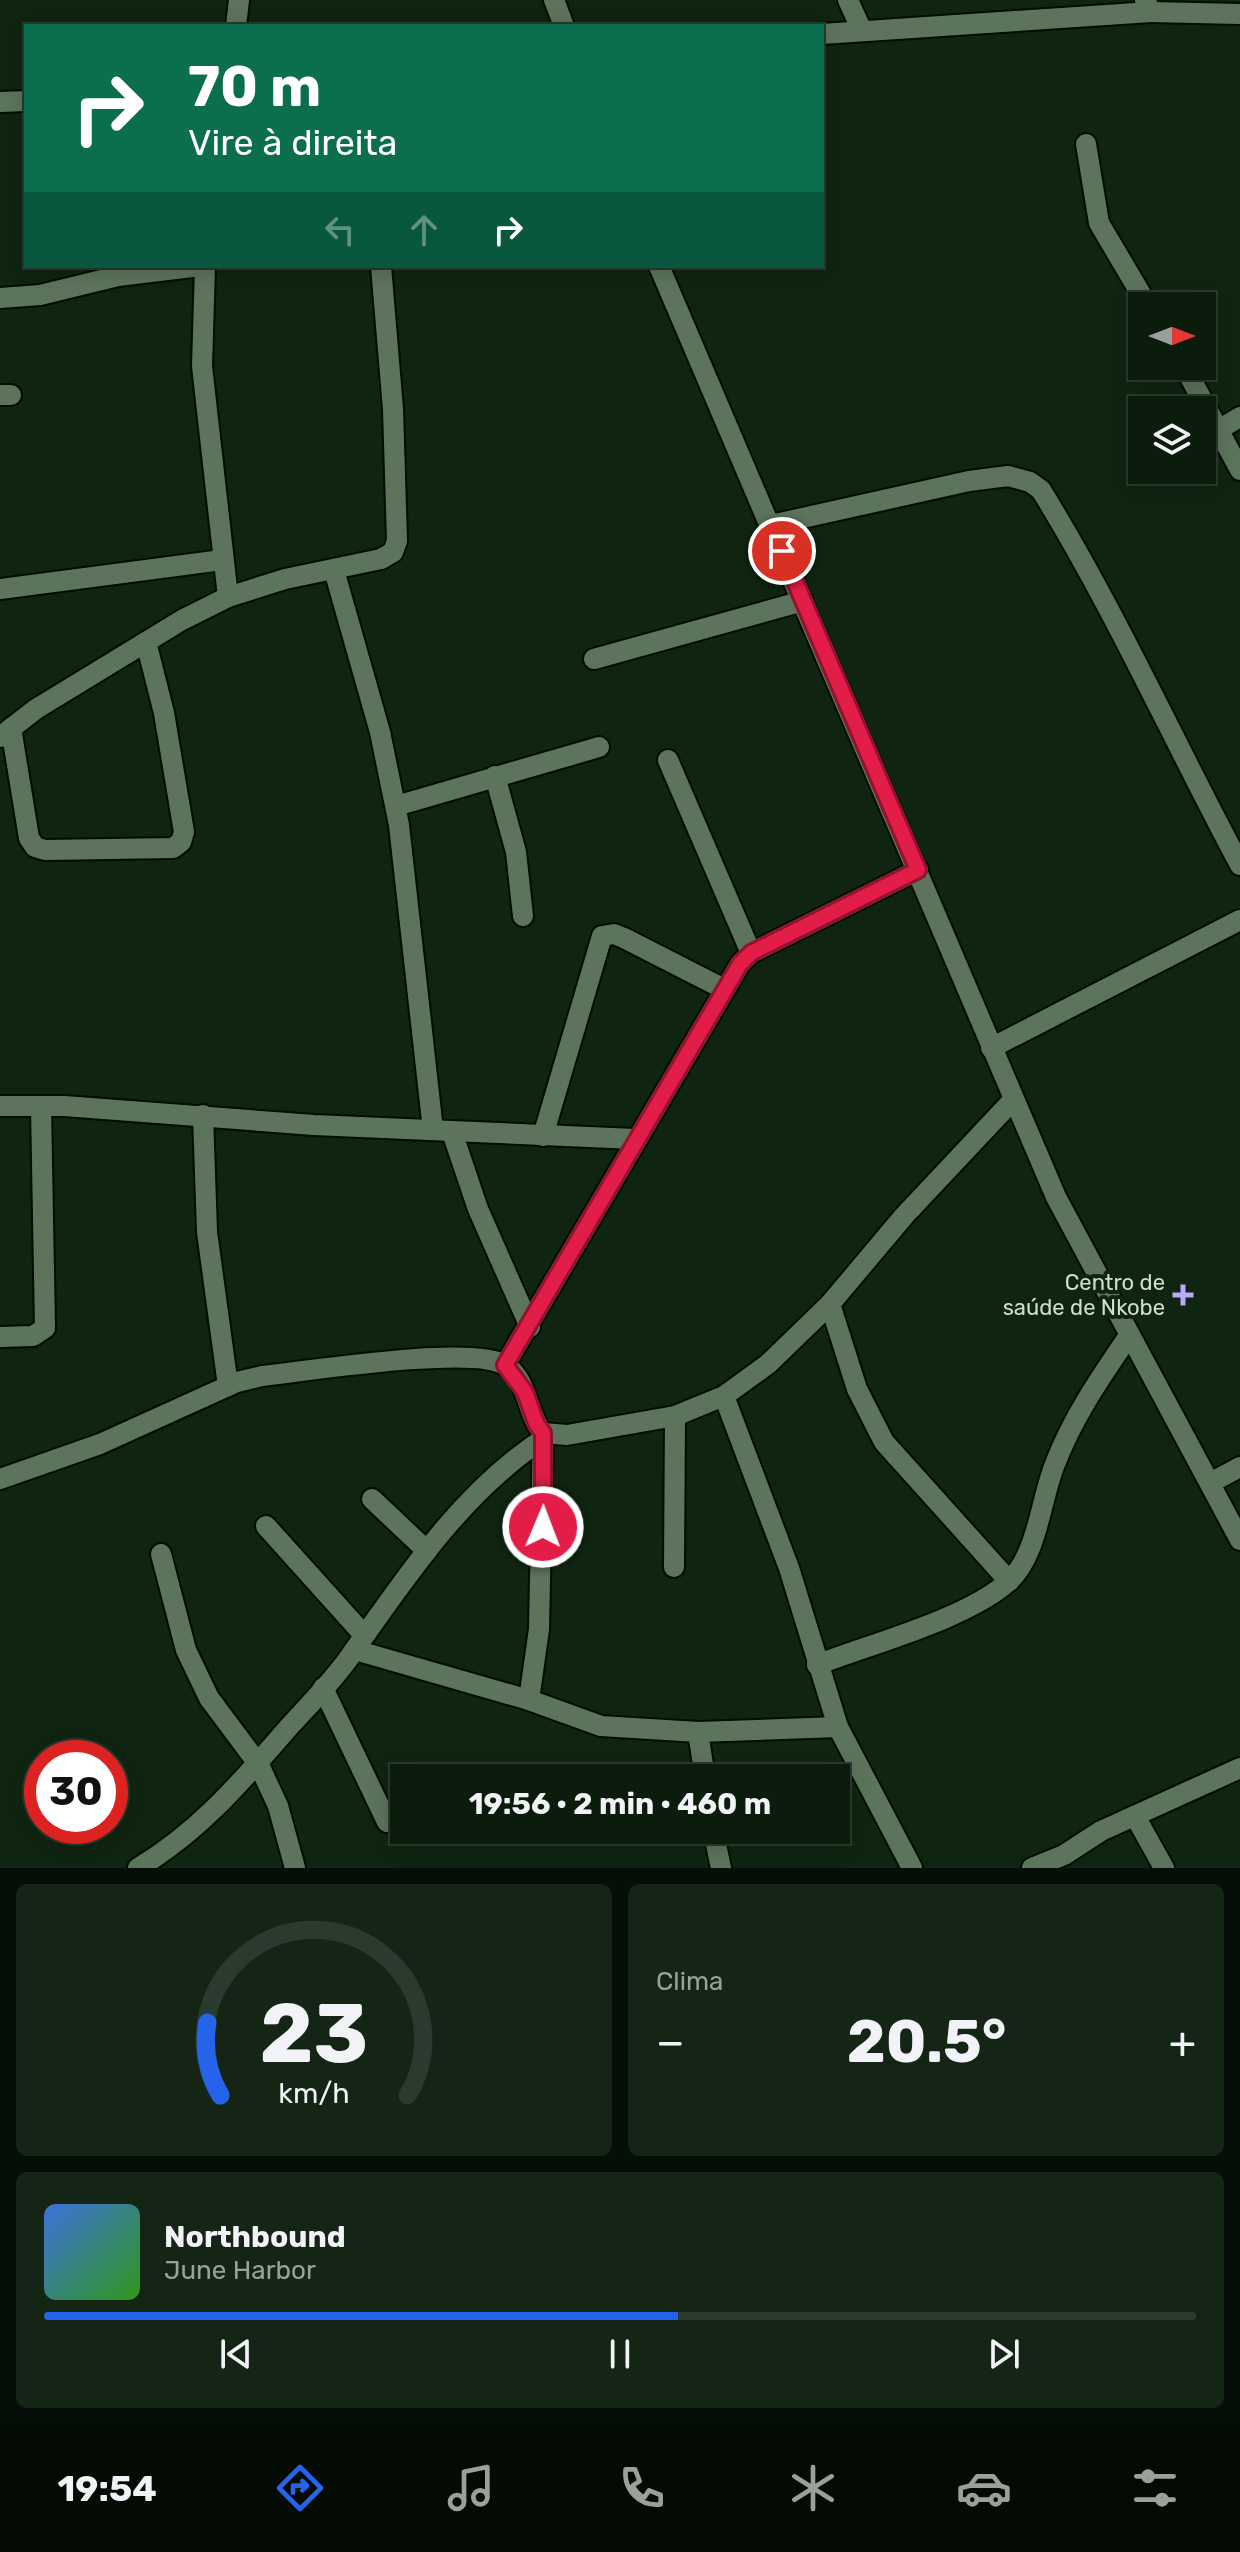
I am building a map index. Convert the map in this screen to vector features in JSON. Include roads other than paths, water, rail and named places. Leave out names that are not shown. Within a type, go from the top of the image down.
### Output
[{"type":"street","points":[[236,24],[239,0]]},
{"type":"street","points":[[554,0],[563,24]]},
{"type":"street","points":[[848,0],[862,31]]},
{"type":"street","points":[[824,34],[1148,6],[1240,14]]},
{"type":"street","points":[[0,102],[24,101]]},
{"type":"street","points":[[1086,144],[1099,223],[1140,292]]},
{"type":"street","points":[[0,298],[40,295],[118,276],[185,268]]},
{"type":"street","points":[[202,268],[202,366],[228,597]]},
{"type":"street","points":[[146,642],[164,713],[184,832],[181,842],[173,848],[45,850],[35,847],[29,838],[6,733],[146,642],[228,597],[285,579],[381,559],[393,552],[397,541],[393,409],[381,268]]},
{"type":"street","points":[[660,268],[1056,1197],[1128,1337],[1240,1540]]},
{"type":"street","points":[[1191,380],[1240,470]]},
{"type":"street","points":[[1218,430],[1240,417]]},
{"type":"street","points":[[771,525],[982,479],[1008,476],[1030,482],[1041,490],[1094,576],[1171,737],[1240,865]]},
{"type":"street","points":[[0,589],[222,560]]},
{"type":"street","points":[[334,570],[363,665],[396,806],[443,1131],[530,1327]]},
{"type":"street","points":[[594,659],[803,601]]},
{"type":"street","points":[[396,806],[599,747]]},
{"type":"street","points":[[668,760],[751,953]]},
{"type":"street","points":[[495,776],[516,852],[523,916]]},
{"type":"street","points":[[505,1365],[530,1327],[635,1139],[724,989],[751,953],[918,870]]},
{"type":"street","points":[[991,1048],[1240,920]]},
{"type":"street","points":[[543,1136],[602,936],[614,934],[624,938],[724,989]]},
{"type":"street","points":[[138,1868],[170,1849],[259,1765],[360,1642],[427,1551],[480,1490],[543,1436],[567,1435],[675,1416],[724,1396],[768,1364],[830,1304],[904,1216],[1013,1100]]},
{"type":"street","points":[[0,1106],[203,1115],[314,1125],[635,1139]]},
{"type":"street","points":[[0,1337],[33,1336],[45,1328],[41,1106]]},
{"type":"street","points":[[203,1115],[207,1232],[228,1386]]},
{"type":"street","points":[[830,1304],[857,1389],[884,1442],[1009,1581]]},
{"type":"street","points":[[817,1665],[978,1603],[1009,1581],[1021,1567],[1054,1465],[1080,1409],[1128,1337]]},
{"type":"street","points":[[0,1479],[100,1444],[228,1386],[262,1376],[466,1356],[505,1365],[525,1392],[543,1436],[539,1629],[529,1700]]},
{"type":"street","points":[[724,1396],[774,1525],[838,1727],[912,1868]]},
{"type":"street","points":[[674,1567],[675,1416]]},
{"type":"street","points":[[1210,1483],[1240,1467]]},
{"type":"street","points":[[372,1499],[427,1551]]},
{"type":"street","points":[[266,1526],[360,1642],[601,1726],[698,1732],[838,1727]]},
{"type":"street","points":[[161,1554],[172,1604],[198,1674],[209,1698],[259,1765],[278,1806],[295,1868]]},
{"type":"street","points":[[323,1688],[387,1822]]},
{"type":"street","points":[[698,1732],[703,1764]]},
{"type":"street","points":[[1032,1868],[1240,1768]]},
{"type":"street","points":[[1135,1816],[1164,1868]]},
{"type":"street","points":[[716,1844],[721,1868]]},
{"type":"place","name":"Centro de saúde de Nkobe","points":[[1183,1295]]}]
